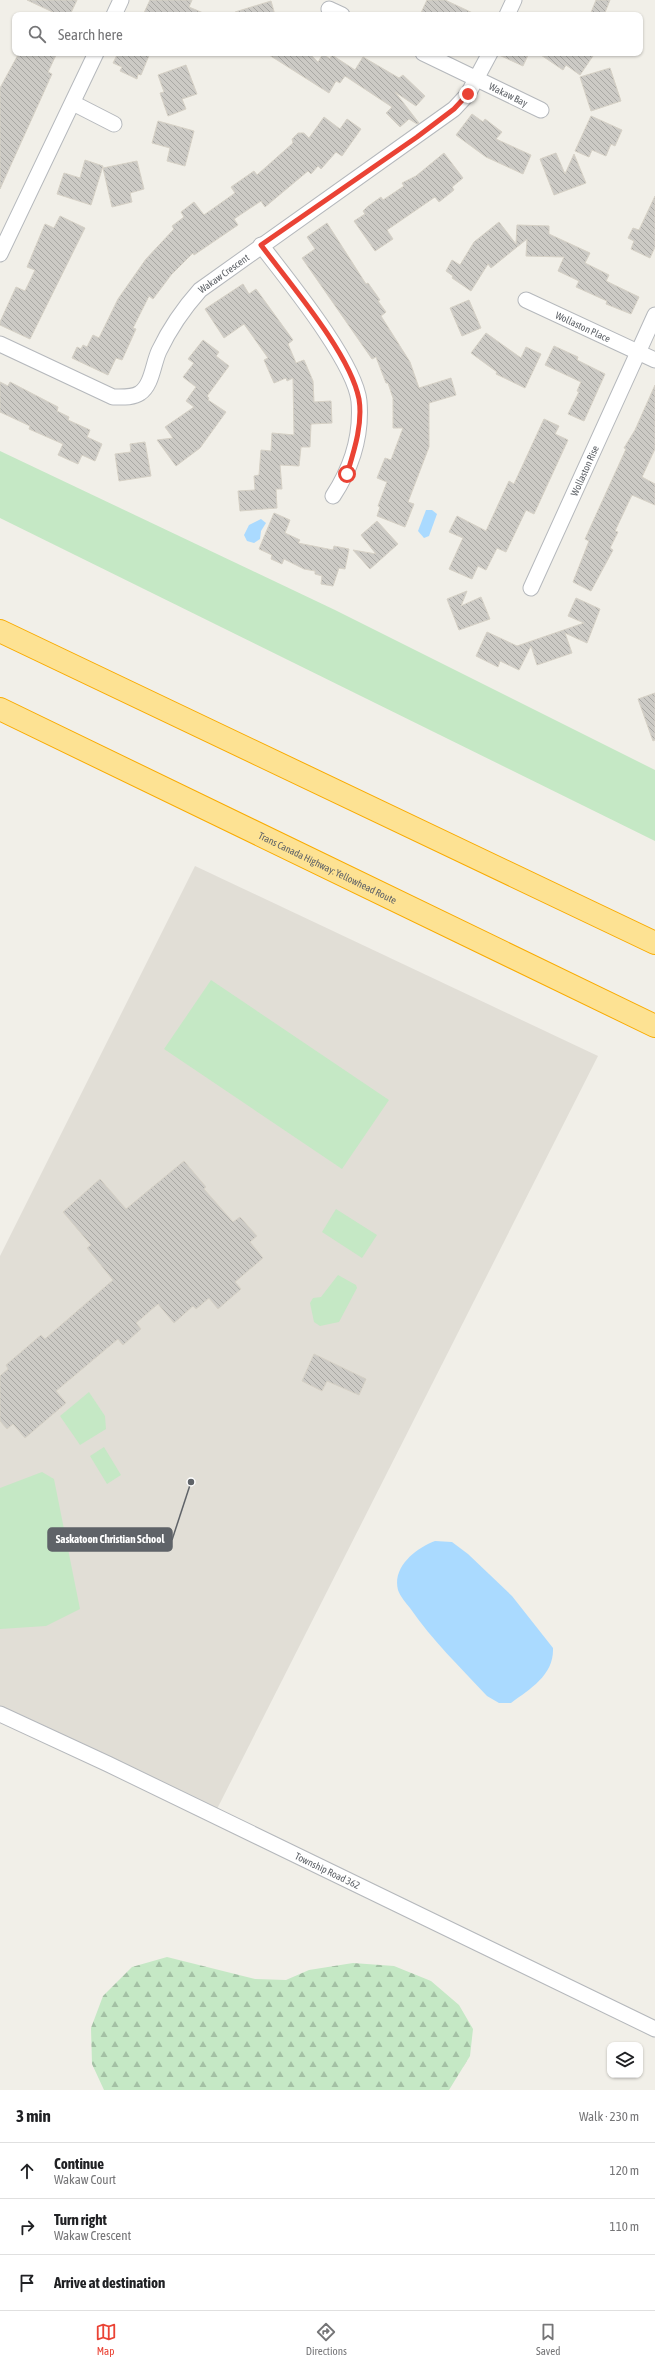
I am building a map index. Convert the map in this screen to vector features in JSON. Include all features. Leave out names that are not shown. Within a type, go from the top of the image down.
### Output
[{"type":"highway","points":[[0,631],[655,943]]},
{"type":"highway","name":"Trans Canada Highway: Yellowhead Route","points":[[0,709],[655,1026]]},
{"type":"street","points":[[115,12],[121,0]]},
{"type":"street","points":[[508,12],[514,0]]},
{"type":"street","points":[[0,254],[95,56]]},
{"type":"street","name":"Wakaw Bay","points":[[429,56],[541,110]]},
{"type":"street","name":"Wakaw Crescent","points":[[0,344],[113,397],[140,394],[148,382],[159,352],[181,311],[200,290],[261,245],[454,109],[468,94],[488,56]]},
{"type":"street","points":[[73,103],[114,124]]},
{"type":"street","points":[[261,245],[318,322],[352,376],[359,400],[356,445],[347,474],[333,496]]},
{"type":"street","name":"Wollaston Place","points":[[526,300],[655,360]]},
{"type":"street","name":"Wollaston Rise","points":[[531,588],[640,353],[655,315]]},
{"type":"street","name":"Township Road 362","points":[[0,1714],[108,1764],[655,2029]]},
{"type":"shaded area","points":[[195,866],[598,1056],[217,1809],[0,1708],[0,1256]]},
{"type":"green space","points":[[0,451],[335,610],[655,770],[655,841],[0,518]]},
{"type":"green space","points":[[211,980],[389,1100],[342,1169],[164,1049]]},
{"type":"green space","points":[[336,1209],[377,1235],[362,1258],[322,1232]]},
{"type":"green space","points":[[338,1275],[356,1285],[357,1288],[339,1322],[320,1326],[314,1322],[310,1303],[313,1298],[321,1297]]},
{"type":"green space","points":[[89,1392],[105,1416],[106,1429],[80,1445],[60,1416]]},
{"type":"green space","points":[[104,1447],[121,1475],[107,1484],[90,1456]]},
{"type":"green space","points":[[42,1472],[54,1479],[80,1609],[46,1626],[0,1629],[0,1488]]},
{"type":"green space","points":[[167,1957],[255,1979],[286,1980],[309,1970],[353,1963],[394,1966],[431,1981],[459,2005],[473,2029],[470,2056],[449,2090],[104,2090],[92,2064],[91,2028],[103,1996],[132,1967]]},
{"type":"water","points":[[426,510],[432,510],[437,514],[429,536],[424,538],[418,531]]},
{"type":"water","points":[[261,519],[266,523],[261,531],[260,539],[254,543],[247,541],[244,535],[249,525]]},
{"type":"water","points":[[435,1541],[452,1542],[468,1554],[512,1596],[553,1648],[550,1666],[540,1680],[511,1703],[499,1703],[487,1696],[437,1642],[403,1599],[398,1590],[397,1582],[402,1566],[420,1548]]},
{"type":"building","points":[[27,0],[77,0],[71,12],[53,12]]},
{"type":"building","points":[[150,0],[192,0],[189,7],[201,12],[144,12]]},
{"type":"building","points":[[427,0],[445,0],[471,12],[421,12]]},
{"type":"building","points":[[596,0],[610,0],[605,12],[591,12]]},
{"type":"building","points":[[271,1],[274,12],[235,12]]},
{"type":"building","points":[[17,56],[56,56],[48,72],[52,74],[0,189],[0,88]]},
{"type":"building","points":[[116,56],[149,56],[141,75],[138,74],[137,79],[120,71],[122,67],[113,63]]},
{"type":"building","points":[[271,56],[312,56],[318,62],[322,56],[326,56],[330,59],[332,56],[334,56],[355,70],[363,57],[399,78],[403,75],[425,96],[416,106],[395,92],[419,123],[417,124],[409,119],[400,127],[386,113],[392,107],[345,76],[340,83],[336,81],[329,93]]},
{"type":"building","points":[[501,56],[528,56],[523,66]]},
{"type":"building","points":[[542,56],[593,56],[580,75],[566,65],[563,70]]},
{"type":"building","points":[[186,65],[197,94],[182,99],[186,109],[168,116],[160,93],[164,92],[158,75]]},
{"type":"building","points":[[610,68],[621,101],[591,111],[580,77]]},
{"type":"building","points":[[472,114],[483,122],[485,119],[502,132],[496,139],[531,155],[523,174],[486,157],[456,135]]},
{"type":"building","points":[[591,116],[622,130],[615,146],[611,144],[606,156],[592,150],[589,157],[575,151]]},
{"type":"building","points":[[324,117],[340,129],[347,119],[361,129],[342,156],[336,152],[321,169],[318,166],[311,174],[308,171],[265,207],[261,201],[234,219],[238,225],[194,255],[193,253],[171,275],[153,299],[149,296],[133,328],[136,329],[122,360],[116,358],[108,375],[72,358],[77,347],[81,349],[83,345],[87,347],[93,335],[99,338],[118,299],[146,259],[174,229],[172,226],[184,217],[181,212],[194,202],[204,215],[235,193],[231,187],[254,171],[257,175],[293,143],[292,139],[298,133],[304,133],[309,138]]},
{"type":"building","points":[[158,121],[194,131],[185,166],[167,161],[170,148],[152,143]]},
{"type":"building","points":[[444,153],[463,178],[452,187],[454,190],[439,202],[435,197],[387,230],[393,239],[375,251],[354,221],[365,214],[363,211],[367,207],[381,197],[383,200],[404,186],[402,183],[416,176]]},
{"type":"building","points":[[556,153],[565,174],[574,154],[586,183],[554,195],[540,159]]},
{"type":"building","points":[[85,160],[103,166],[91,205],[57,194],[64,173],[80,178]]},
{"type":"building","points":[[137,161],[144,189],[130,193],[132,202],[112,207],[103,168]]},
{"type":"building","points":[[655,196],[655,247],[650,258],[631,249],[634,241],[628,238],[633,228],[639,230]]},
{"type":"building","points":[[60,216],[85,228],[30,339],[0,325],[0,322],[16,287],[25,291],[35,270],[27,267],[45,224],[54,228]]},
{"type":"building","points":[[499,222],[516,244],[517,225],[549,226],[549,234],[590,253],[585,263],[609,275],[606,281],[639,297],[631,314],[606,304],[607,301],[576,287],[579,281],[558,271],[564,257],[526,256],[527,239],[491,268],[488,264],[471,291],[452,278],[453,276],[446,271],[452,260],[460,265],[474,242]]},
{"type":"building","points":[[327,223],[366,284],[368,283],[380,300],[378,301],[386,312],[381,316],[410,362],[419,388],[451,378],[456,395],[429,403],[429,447],[408,502],[414,504],[405,527],[377,516],[380,507],[378,506],[387,482],[377,478],[385,458],[391,460],[403,428],[393,428],[393,398],[388,383],[386,383],[376,357],[372,359],[302,258],[315,249],[307,237]]},
{"type":"building","points":[[243,284],[249,294],[256,289],[293,340],[288,344],[296,363],[304,360],[313,381],[314,402],[331,401],[332,423],[311,424],[310,447],[301,447],[299,466],[280,465],[282,489],[276,489],[277,508],[240,511],[238,491],[255,490],[254,476],[259,475],[261,450],[271,451],[272,433],[294,435],[293,378],[287,381],[286,378],[274,383],[264,360],[268,358],[244,324],[224,338],[205,309]]},
{"type":"building","points":[[469,300],[481,328],[462,336],[450,308]]},
{"type":"building","points":[[486,333],[521,358],[526,347],[541,354],[525,388],[496,374],[497,372],[471,353]]},
{"type":"building","points":[[203,340],[219,352],[216,356],[229,366],[207,396],[209,398],[208,400],[226,412],[200,448],[176,466],[157,440],[173,438],[165,427],[194,407],[186,401],[196,387],[183,377],[194,363],[188,359]]},
{"type":"building","points":[[554,346],[578,357],[577,360],[605,374],[584,421],[568,414],[579,392],[577,391],[581,382],[545,365]]},
{"type":"building","points":[[0,382],[8,386],[10,382],[58,407],[57,411],[69,417],[68,420],[90,430],[87,437],[102,444],[95,461],[82,455],[78,464],[58,455],[63,444],[29,429],[30,426],[0,412]]},
{"type":"building","points":[[655,385],[655,449],[642,477],[655,484],[655,505],[632,495],[615,531],[618,532],[610,548],[613,550],[591,591],[573,582],[589,541],[585,539],[626,449],[624,448],[635,430]]},
{"type":"building","points":[[544,419],[559,426],[555,434],[568,440],[534,514],[526,510],[506,552],[497,548],[486,570],[478,566],[472,579],[449,569],[463,538],[449,532],[457,516],[486,531],[509,481],[514,484]]},
{"type":"building","points":[[145,442],[151,476],[119,481],[115,454],[131,452],[130,444]]},
{"type":"building","points":[[274,513],[290,520],[285,533],[300,540],[298,543],[333,550],[334,546],[349,549],[345,569],[339,568],[333,586],[321,584],[322,576],[315,574],[315,571],[304,569],[284,559],[282,564],[271,559],[272,555],[259,549]]},
{"type":"building","points":[[377,521],[398,544],[370,569],[353,550],[376,554],[361,535]]},
{"type":"building","points":[[467,591],[461,606],[481,597],[490,619],[459,630],[447,599]]},
{"type":"building","points":[[576,598],[600,609],[587,643],[565,633],[572,653],[537,665],[531,646],[519,670],[500,661],[498,667],[476,656],[487,632],[517,646],[584,623],[568,616]]},
{"type":"building","points":[[655,693],[655,740],[653,741],[638,699]]},
{"type":"building","points":[[184,1161],[206,1187],[204,1189],[233,1222],[240,1217],[257,1236],[250,1242],[263,1258],[235,1282],[241,1289],[218,1309],[209,1298],[196,1309],[193,1306],[174,1323],[158,1304],[136,1323],[141,1329],[123,1345],[118,1339],[56,1391],[66,1403],[25,1438],[13,1424],[7,1429],[0,1421],[0,1376],[8,1369],[6,1365],[41,1335],[45,1339],[113,1280],[87,1248],[91,1245],[63,1212],[100,1179],[126,1209]]},
{"type":"building","points":[[314,1354],[366,1379],[359,1395],[327,1381],[322,1391],[302,1381]]},
{"type":"place","name":"Saskatoon Christian School","points":[[191,1482]]},
{"type":"route","points":[[347,474],[356,445],[359,423],[359,400],[352,376],[318,322],[261,245],[417,137],[454,109],[468,94]]}]
